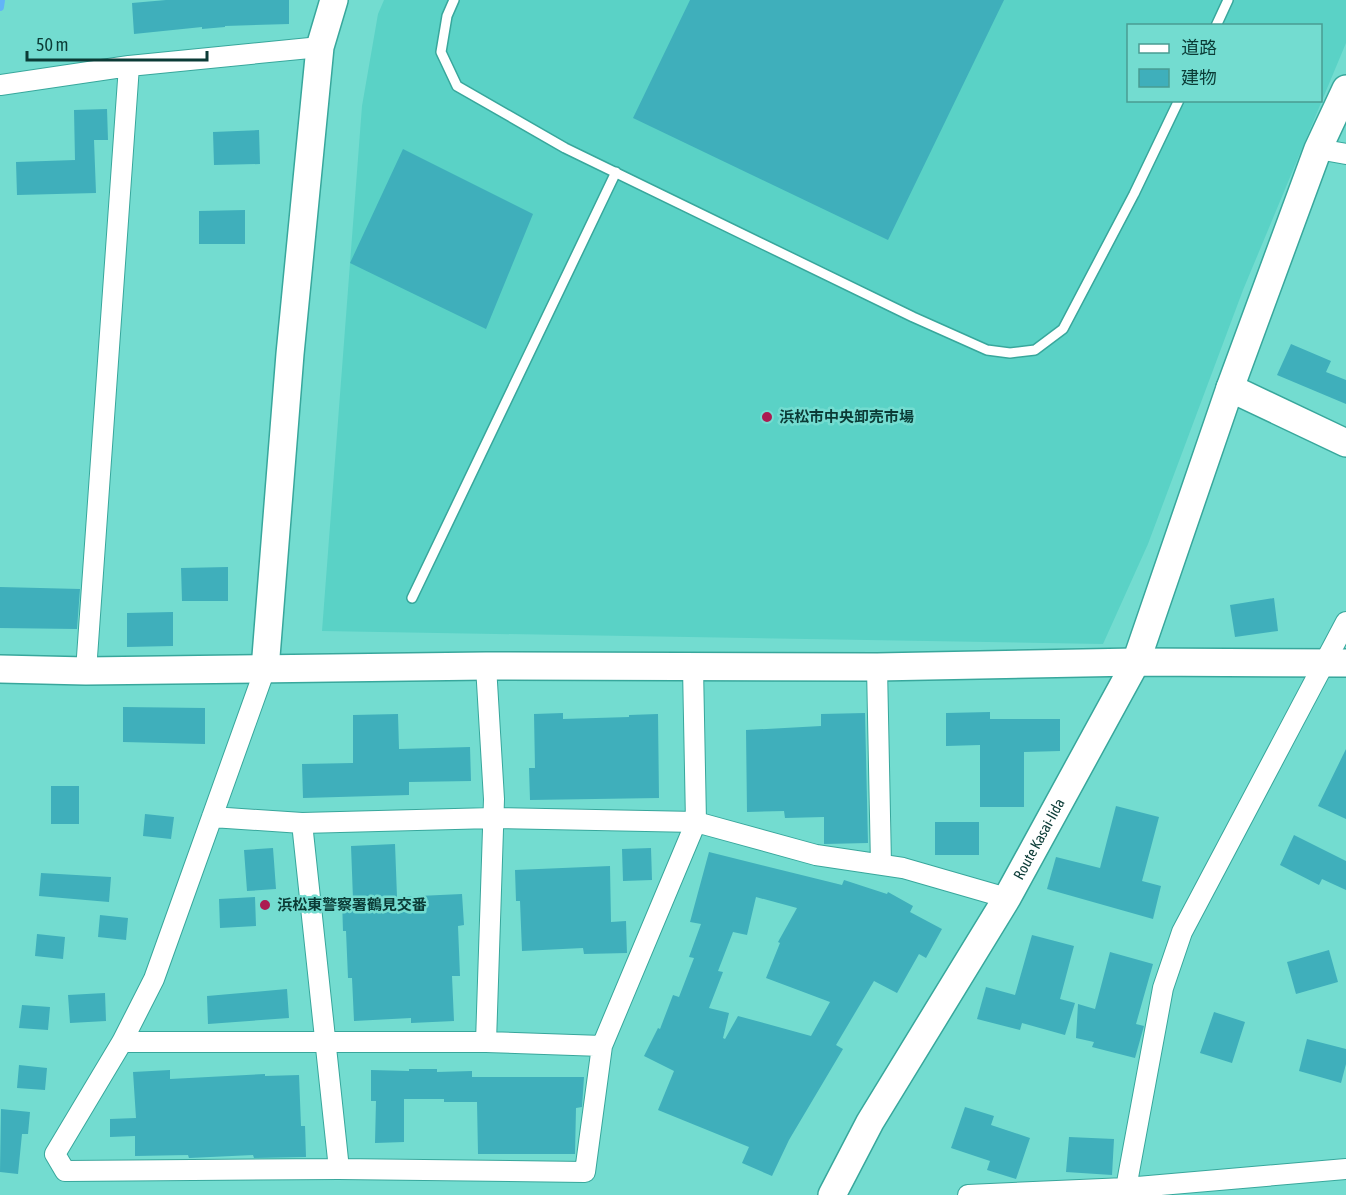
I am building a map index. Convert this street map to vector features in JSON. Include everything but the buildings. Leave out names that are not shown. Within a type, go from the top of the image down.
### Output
[{"type":"street","points":[[334,0],[320,47],[290,354],[266,669],[154,979],[122,1042],[55,1154],[65,1171],[339,1169],[585,1172],[602,1046],[696,822],[693,667]]},
{"type":"street","points":[[0,85],[129,66],[320,47]]},
{"type":"street","points":[[86,671],[129,66]]},
{"type":"street","name":"Route Kasai-Iida","points":[[834,1195],[870,1122],[1007,898],[1136,662],[1230,388],[1318,149],[1346,89]]},
{"type":"street","points":[[1318,149],[1346,154]]},
{"type":"street","points":[[1230,388],[1346,443]]},
{"type":"street","points":[[1126,1191],[1163,988],[1182,932],[1335,663],[1346,622]]},
{"type":"street","points":[[0,669],[86,671],[486,666],[877,667],[1136,662],[1335,663]]},
{"type":"street","points":[[486,666],[494,799],[486,1042]]},
{"type":"street","points":[[877,667],[881,865]]},
{"type":"street","points":[[212,817],[302,823],[493,818],[696,822],[816,855],[903,868],[1007,898]]},
{"type":"street","points":[[302,823],[339,1169]]},
{"type":"street","points":[[122,1042],[486,1042],[602,1046]]},
{"type":"street","points":[[968,1195],[1126,1191],[1346,1169]]},
{"type":"lane","points":[[454,0],[447,16],[441,52],[457,86],[566,148],[902,312],[987,350],[1010,353],[1035,350],[1063,329],[1134,194],[1178,102]]},
{"type":"lane","points":[[1217,24],[1228,0]]},
{"type":"lane","points":[[412,598],[616,172]]},
{"type":"shaded area","name":"浜松市中央卸売市場","points":[[384,0],[1346,0],[1346,43],[1322,101],[1322,24],[1127,24],[1127,102],[1321,102],[1243,290],[1148,544],[1103,644],[322,631],[362,106],[378,14]]},
{"type":"waterway","points":[[0,7],[1,0]]},
{"type":"place","name":"浜松市中央卸売市場","points":[[767,417]]},
{"type":"place","name":"浜松東警察署鶴見交番","points":[[265,905]]}]
